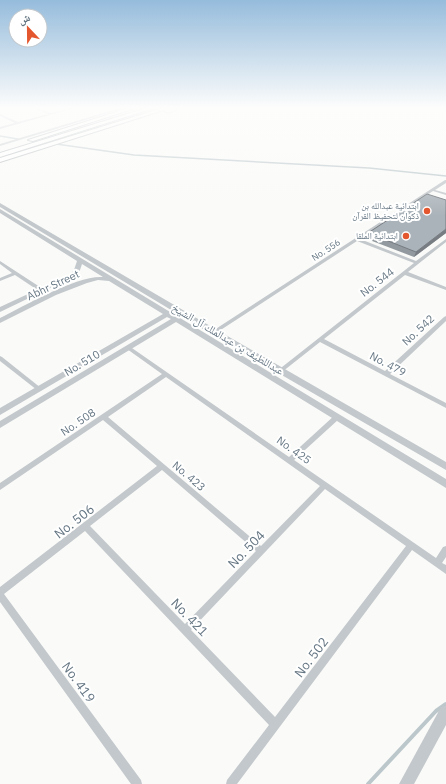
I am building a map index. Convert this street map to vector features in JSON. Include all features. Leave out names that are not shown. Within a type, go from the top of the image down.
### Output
[{"type":"highway","points":[[1,148],[18,144]]},
{"type":"highway","points":[[0,155],[35,144]]},
{"type":"main road","points":[[0,160],[53,144]]},
{"type":"street","points":[[1,148],[14,144]]},
{"type":"street","name":"No. 556","points":[[214,332],[446,181]]},
{"type":"street","points":[[432,190],[446,194]]},
{"type":"street","name":"عبداللطيف بن عبدالملك آل الشيخ","points":[[0,205],[280,371],[446,466]]},
{"type":"street","name":"عبداللطيف بن عبدالملك آل الشيخ","points":[[0,211],[446,484]]},
{"type":"street","points":[[357,239],[417,263]]},
{"type":"street","name":"No. 544","points":[[280,371],[446,240]]},
{"type":"street","name":"Abhr Street","points":[[0,310],[73,275],[77,270],[80,261]]},
{"type":"street","points":[[0,262],[41,290]]},
{"type":"street","points":[[0,280],[15,273]]},
{"type":"street","points":[[405,273],[446,289]]},
{"type":"street","points":[[65,279],[76,277],[80,281],[77,284]]},
{"type":"street","name":"Abhr Street","points":[[0,321],[91,278],[105,278],[117,283]]},
{"type":"street","name":"No. 510","points":[[0,412],[167,314]]},
{"type":"street","points":[[158,319],[167,318],[169,320],[167,324]]},
{"type":"street","name":"No. 542","points":[[386,374],[446,318]]},
{"type":"street","name":"No. 510","points":[[0,425],[176,319]]},
{"type":"street","name":"No. 479","points":[[321,340],[446,406]]},
{"type":"street","name":"No. 425","points":[[129,348],[446,570]]},
{"type":"street","points":[[0,358],[38,389]]},
{"type":"street","name":"No. 508","points":[[0,487],[166,374]]},
{"type":"street","name":"No. 423","points":[[104,417],[261,551]]},
{"type":"street","points":[[290,460],[337,417]]},
{"type":"street","points":[[395,453],[405,442]]},
{"type":"street","name":"No. 506","points":[[0,592],[86,527],[161,467]]},
{"type":"street","name":"No. 504","points":[[184,630],[325,485]]},
{"type":"street","name":"No. 421","points":[[86,527],[276,725]]},
{"type":"street","name":"No. 502","points":[[231,784],[411,545]]},
{"type":"street","points":[[437,563],[446,550]]},
{"type":"street","name":"No. 419","points":[[0,595],[137,784]]},
{"type":"street","points":[[406,784],[446,712]]},
{"type":"building","points":[[427,194],[446,200],[446,229],[416,252],[368,233]]},
{"type":"waterway","points":[[56,144],[134,155],[369,168],[446,176]]},
{"type":"waterway","points":[[368,784],[436,711],[446,704]]},
{"type":"place","name":"ابتدائية عبدالله بن ذكوان لتحفيظ القرآن","points":[[427,211]]},
{"type":"place","name":"ابتدائية الملقا","points":[[406,236]]}]
